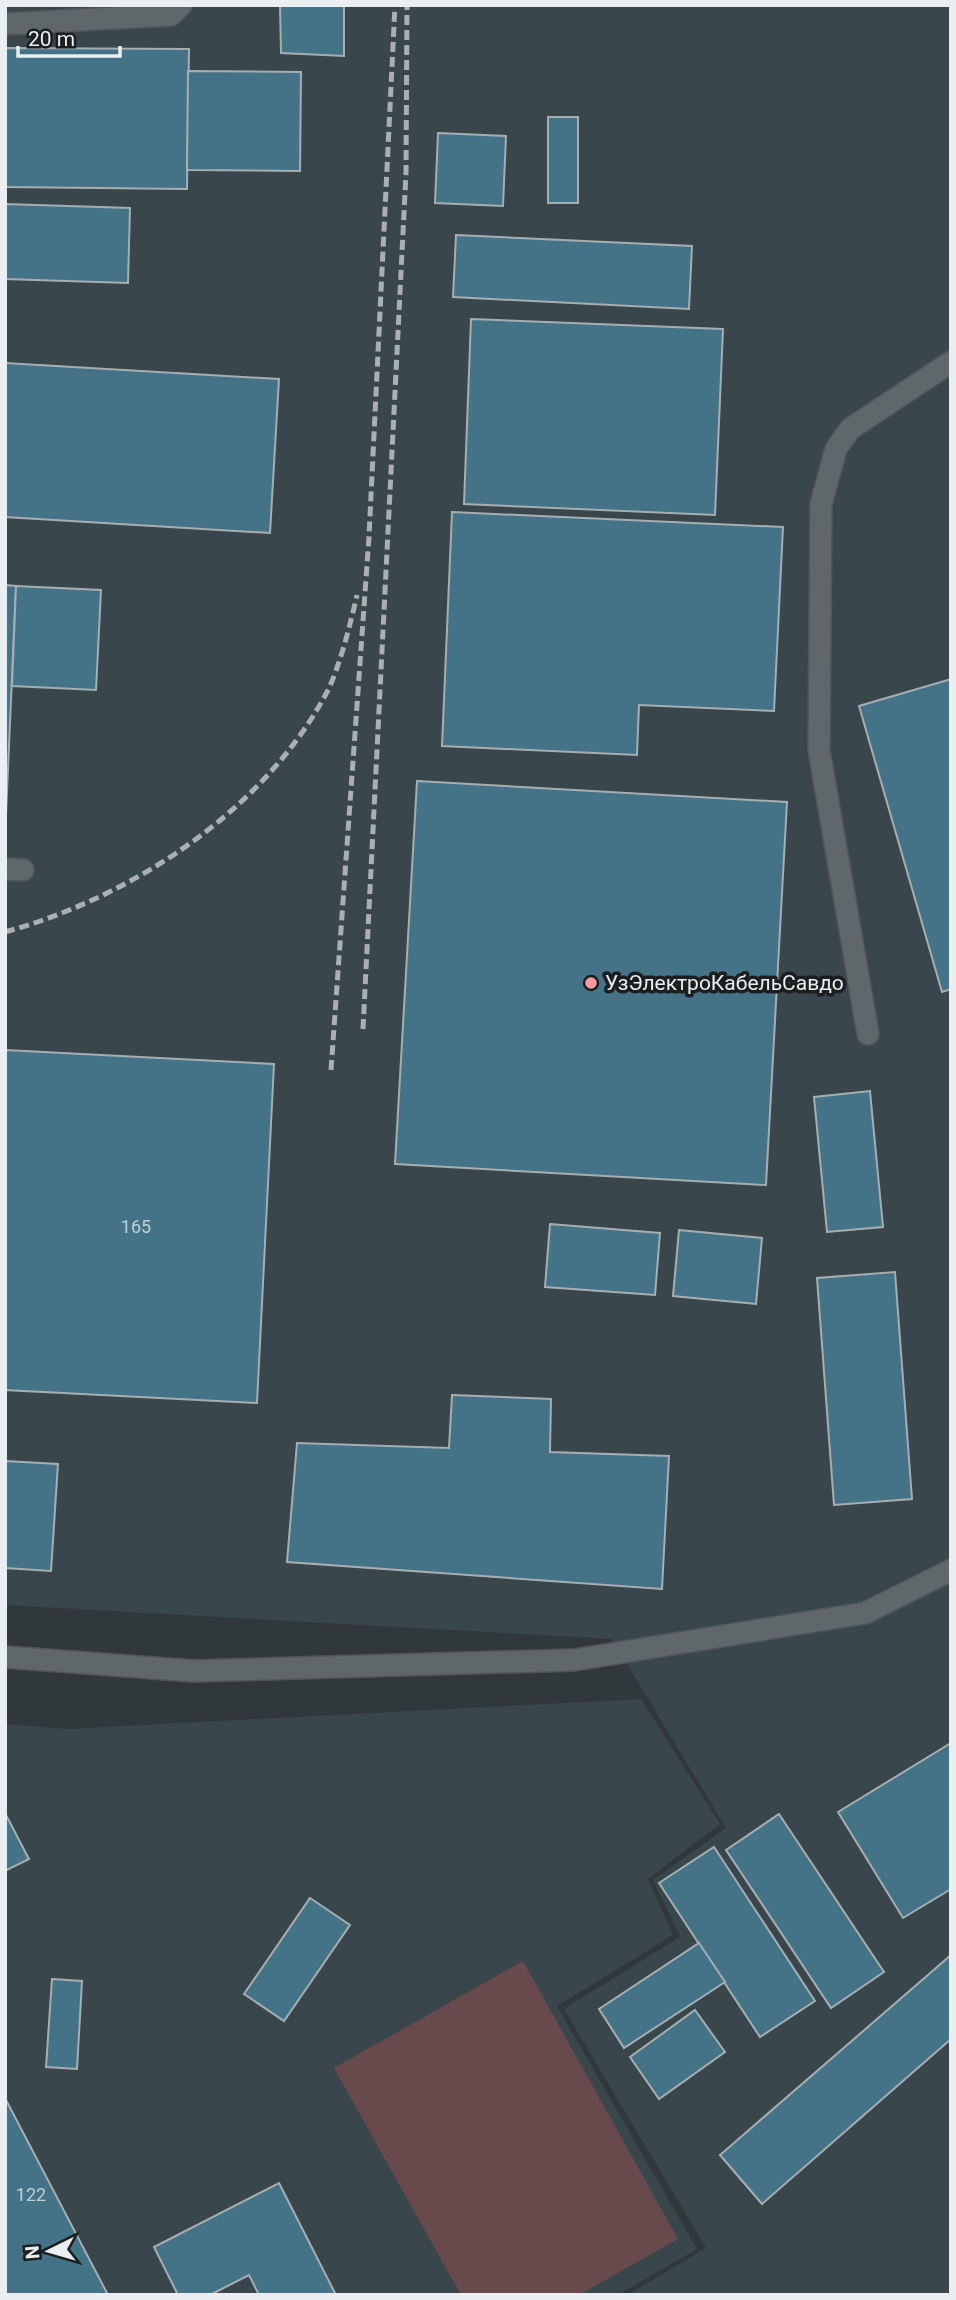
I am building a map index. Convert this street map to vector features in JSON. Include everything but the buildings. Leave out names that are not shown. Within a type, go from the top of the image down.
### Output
[{"type":"lane","points":[[5,24],[171,15],[181,5]]},
{"type":"lane","points":[[868,1034],[818,750],[821,503],[836,449],[850,429],[951,362]]},
{"type":"lane","points":[[5,1657],[194,1671],[574,1660],[865,1613],[951,1570]]},
{"type":"shaded area","points":[[5,5],[951,5],[951,2295],[628,2295],[706,2248],[564,2009],[680,1937],[653,1880],[726,1828],[612,1639],[5,1605]]},
{"type":"shaded area","points":[[641,1699],[720,1824],[648,1879],[673,1935],[557,2006],[697,2249],[618,2295],[5,2295],[5,1724],[67,1729]]},
{"type":"shaded area","points":[[523,1961],[678,2239],[579,2295],[461,2295],[334,2068]]},
{"type":"railway","points":[[331,1070],[369,537],[395,5]]},
{"type":"railway","points":[[363,1029],[406,173],[407,5]]},
{"type":"railway","points":[[5,932],[53,917],[146,872],[190,844],[231,811],[268,775],[300,735],[327,692],[340,658],[357,595]]},
{"type":"place","name":"УзЭлектроКабельСавдо","points":[[591,983]]}]
